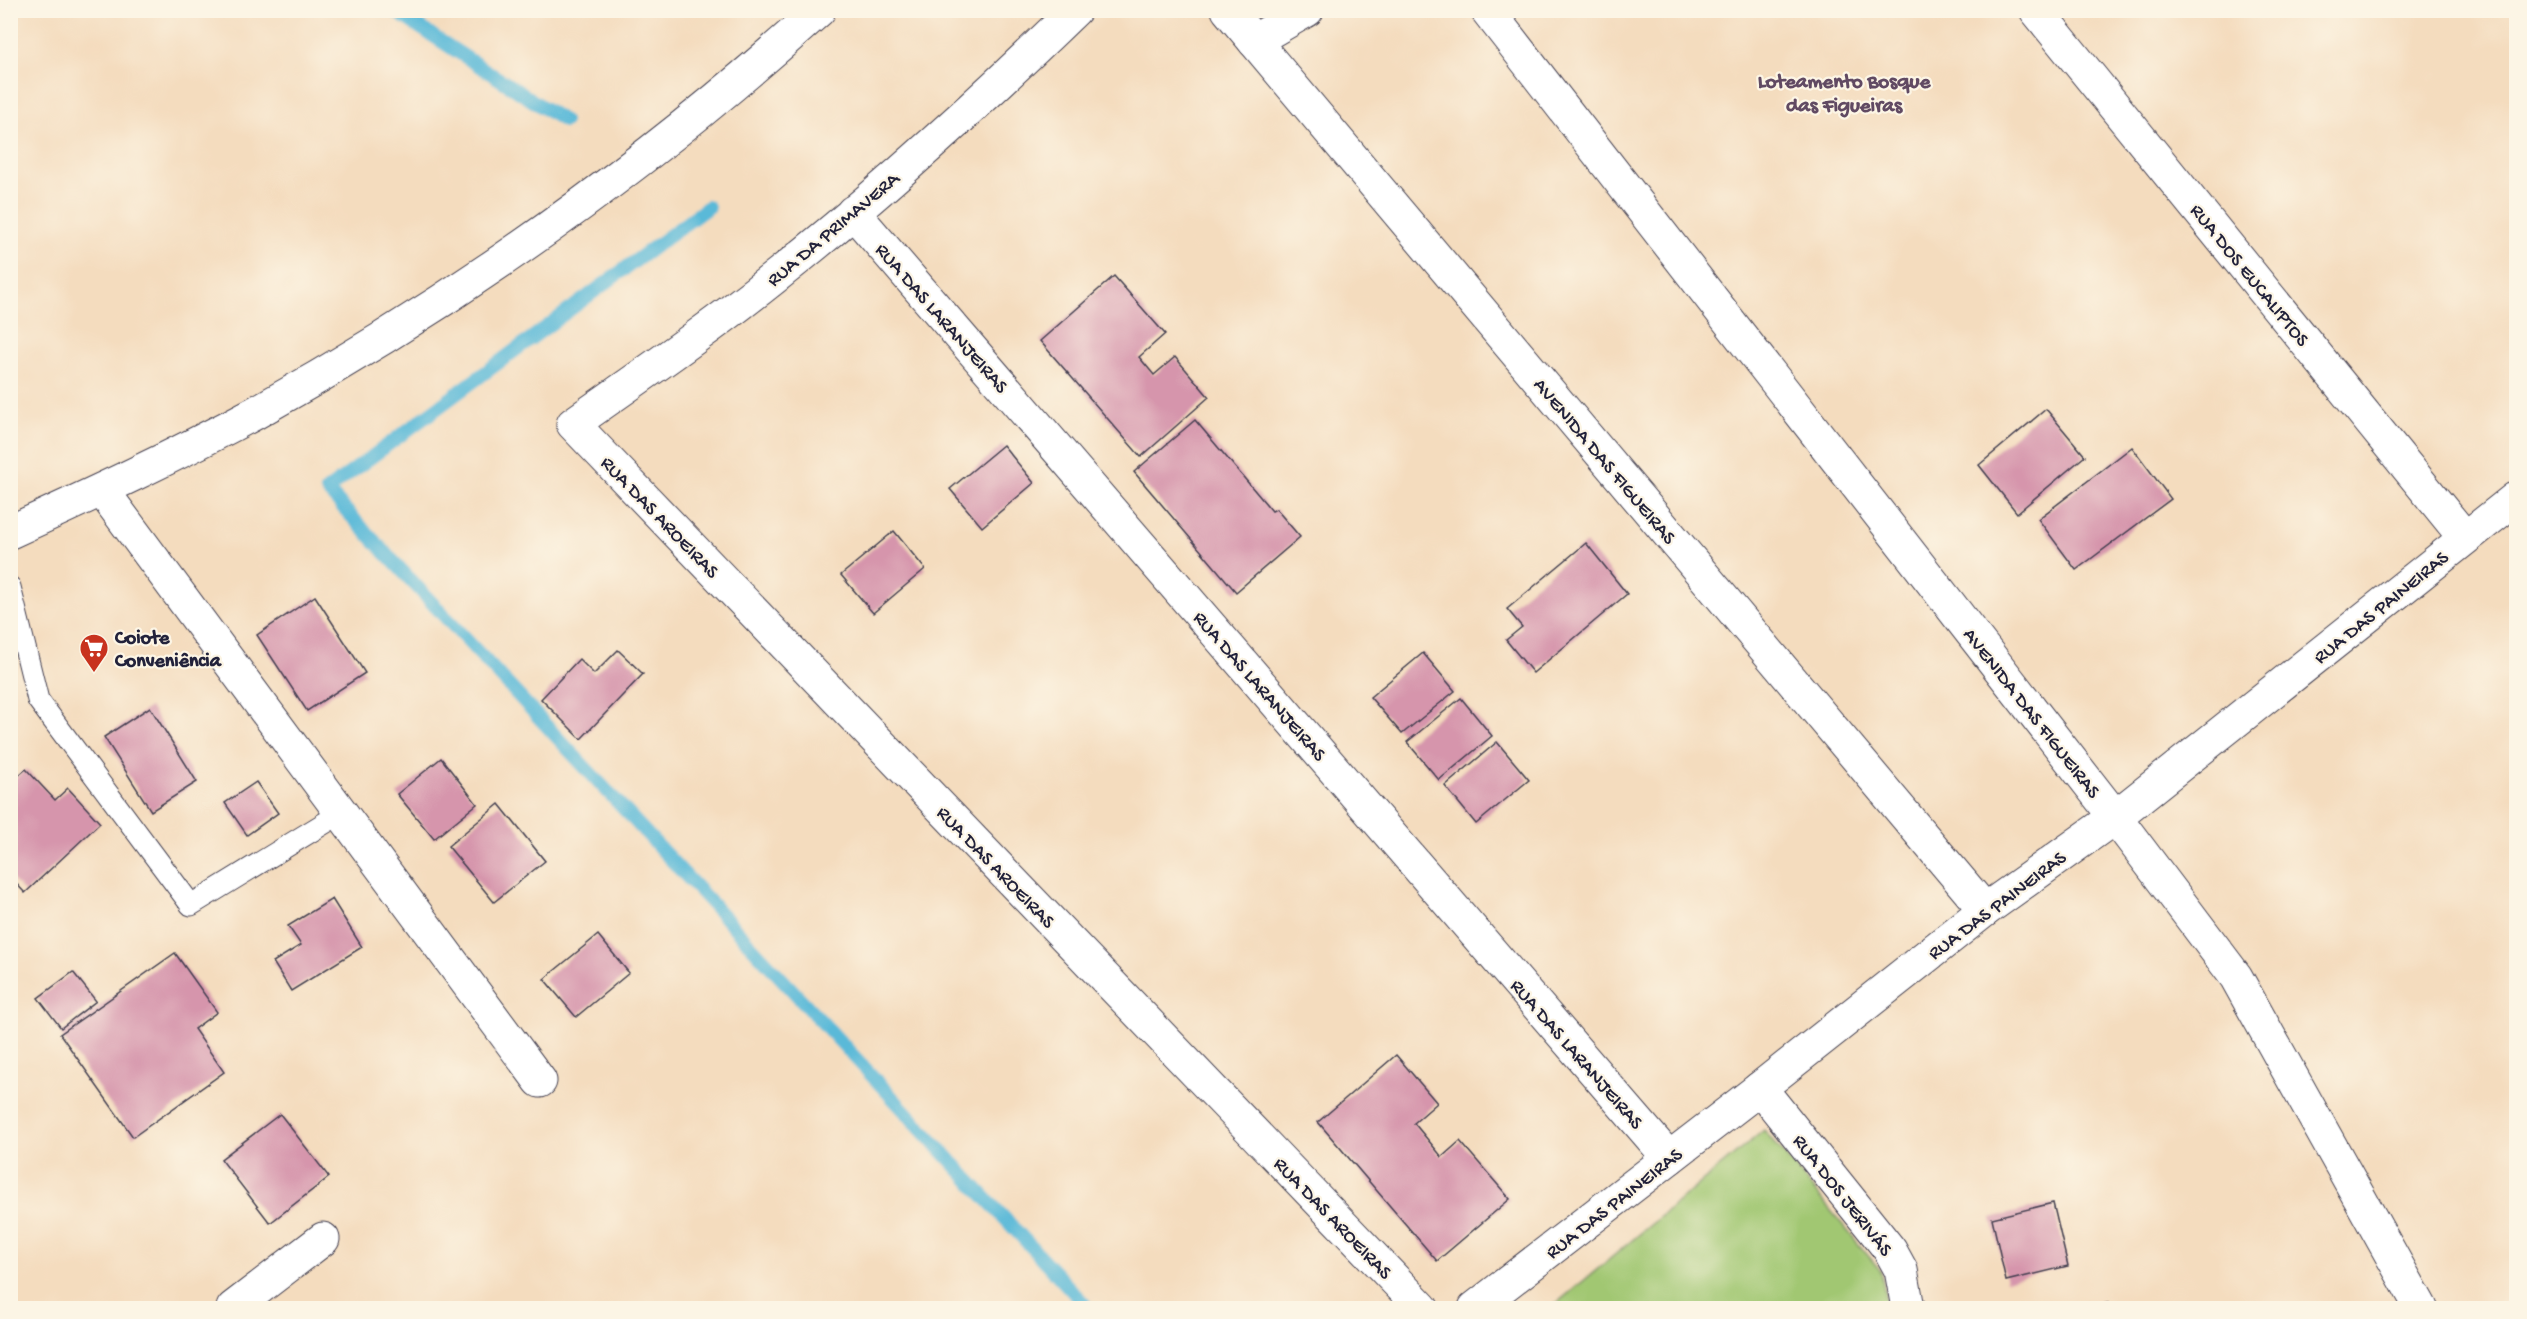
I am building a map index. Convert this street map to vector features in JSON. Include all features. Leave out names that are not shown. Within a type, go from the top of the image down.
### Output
[{"type":"street","points":[[10,532],[102,490],[254,413],[383,338],[502,261],[597,194],[669,139],[764,60],[819,10]]},
{"type":"street","name":"RUA DA PRIMAVERA","points":[[573,424],[696,338],[777,276],[949,129],[1075,10]]},
{"type":"street","name":"AVENIDA DAS FIGUEIRAS","points":[[1228,10],[1985,910]]},
{"type":"street","points":[[1254,41],[1307,10]]},
{"type":"street","name":"AVENIDA DAS FIGUEIRAS","points":[[1488,10],[2115,817],[2236,977],[2421,1308]]},
{"type":"street","name":"RUA DOS EUCALIPTOS","points":[[2036,10],[2465,538]]},
{"type":"street","name":"RUA DAS LARANJEIRAS","points":[[853,212],[1669,1158]]},
{"type":"street","name":"RUA DAS AROEIRAS","points":[[573,424],[1422,1308]]},
{"type":"street","points":[[102,490],[540,1081]]},
{"type":"street","name":"RUA DAS PAINEIRAS","points":[[1475,1308],[1760,1088],[1985,910],[2115,817],[2517,498]]},
{"type":"street","name":"RUA DOS JERIVÁS","points":[[1760,1088],[1890,1250],[1901,1270],[1908,1308]]},
{"type":"street","points":[[233,1308],[323,1239]]},
{"type":"lane","points":[[10,587],[39,700],[191,905],[341,813]]},
{"type":"green space","points":[[1764,1130],[1881,1271],[1887,1308],[1551,1308]]},
{"type":"building","points":[[1114,276],[1165,334],[1139,357],[1154,375],[1175,357],[1209,397],[1141,457],[1040,341]]},
{"type":"building","points":[[2046,409],[2085,456],[2017,513],[1979,465]]},
{"type":"building","points":[[1195,420],[1272,511],[1276,509],[1300,537],[1236,592],[1134,472]]},
{"type":"building","points":[[1003,445],[1034,483],[982,527],[950,489]]},
{"type":"building","points":[[2132,447],[2171,499],[2076,570],[2038,519]]},
{"type":"building","points":[[894,531],[925,569],[873,613],[841,575]]},
{"type":"building","points":[[1586,543],[1627,594],[1533,673],[1506,640],[1522,627],[1507,609]]},
{"type":"building","points":[[315,596],[365,673],[307,711],[257,635]]},
{"type":"building","points":[[618,650],[643,674],[581,739],[541,699],[579,659],[594,674]]},
{"type":"building","points":[[1423,653],[1455,691],[1402,734],[1370,697]]},
{"type":"building","points":[[1461,698],[1492,736],[1439,780],[1407,742]]},
{"type":"building","points":[[150,707],[197,782],[151,811],[104,737]]},
{"type":"building","points":[[1497,742],[1529,780],[1476,824],[1445,786]]},
{"type":"building","points":[[441,758],[477,804],[434,839],[397,794]]},
{"type":"building","points":[[26,769],[55,800],[68,788],[100,823],[25,893],[10,877],[10,783]]},
{"type":"building","points":[[256,782],[278,813],[247,835],[225,803]]},
{"type":"building","points":[[499,804],[545,861],[494,902],[448,846]]},
{"type":"building","points":[[332,899],[362,947],[291,991],[273,962],[301,945],[288,926]]},
{"type":"building","points":[[598,935],[629,973],[576,1017],[544,979]]},
{"type":"building","points":[[175,953],[217,1012],[194,1029],[224,1072],[133,1137],[60,1034]]},
{"type":"building","points":[[73,972],[96,1001],[61,1028],[38,998]]},
{"type":"building","points":[[1396,1055],[1437,1103],[1414,1123],[1442,1157],[1460,1141],[1510,1199],[1437,1261],[1318,1122]]},
{"type":"building","points":[[280,1114],[329,1177],[270,1223],[221,1159]]},
{"type":"building","points":[[2053,1203],[2068,1266],[2006,1281],[1992,1218]]},
{"type":"building","points":[[2108,1303],[2109,1308],[2082,1308],[2082,1307]]},
{"type":"waterway","points":[[393,10],[564,121]]},
{"type":"waterway","points":[[708,207],[327,490],[1088,1308]]},
{"type":"place","name":"Coiote Conveniência","points":[[94,674]]},
{"type":"district","name":"Loteamento Bosque das Figueiras","points":[[1844,92]]}]
